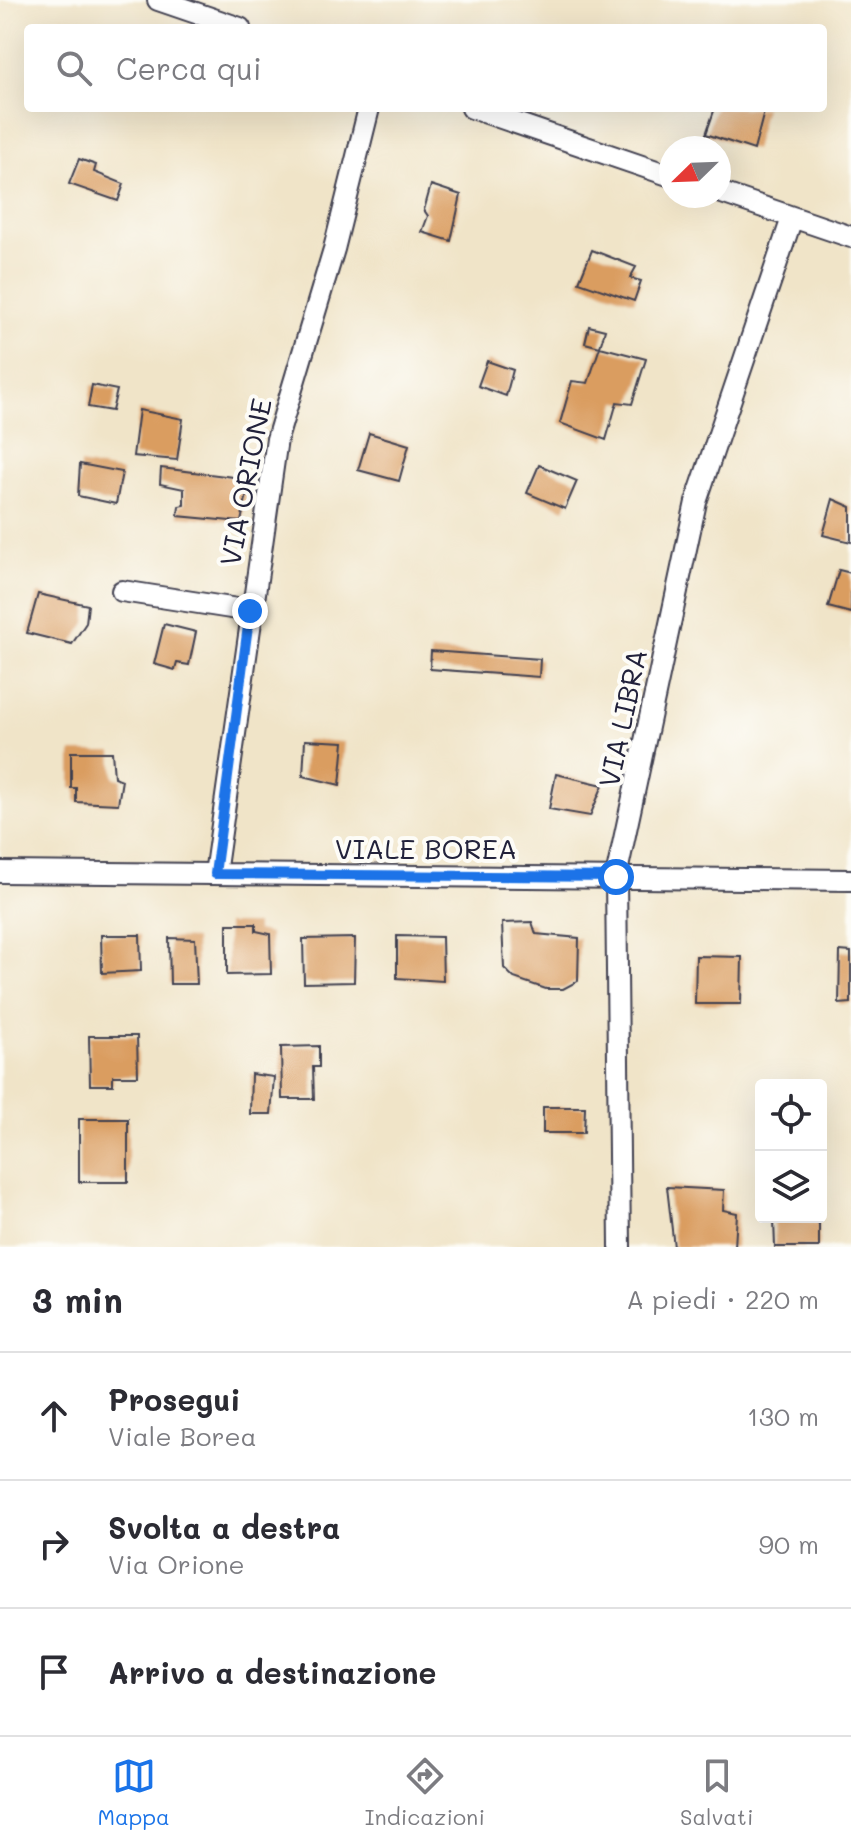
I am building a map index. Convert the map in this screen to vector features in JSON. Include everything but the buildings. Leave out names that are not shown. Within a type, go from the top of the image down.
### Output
[{"type":"street","points":[[158,0],[228,24]]},
{"type":"street","name":"VIA ORIONE","points":[[215,874],[250,611],[277,439],[334,249],[368,112]]},
{"type":"street","points":[[484,112],[659,172]]},
{"type":"street","points":[[731,196],[851,237]]},
{"type":"street","name":"VIA LIBRA","points":[[620,1247],[616,877],[696,502],[792,218]]},
{"type":"street","points":[[122,591],[250,611]]},
{"type":"street","name":"VIALE BOREA","points":[[0,872],[851,880]]},
{"type":"route","points":[[250,611],[215,874],[616,877]]}]
